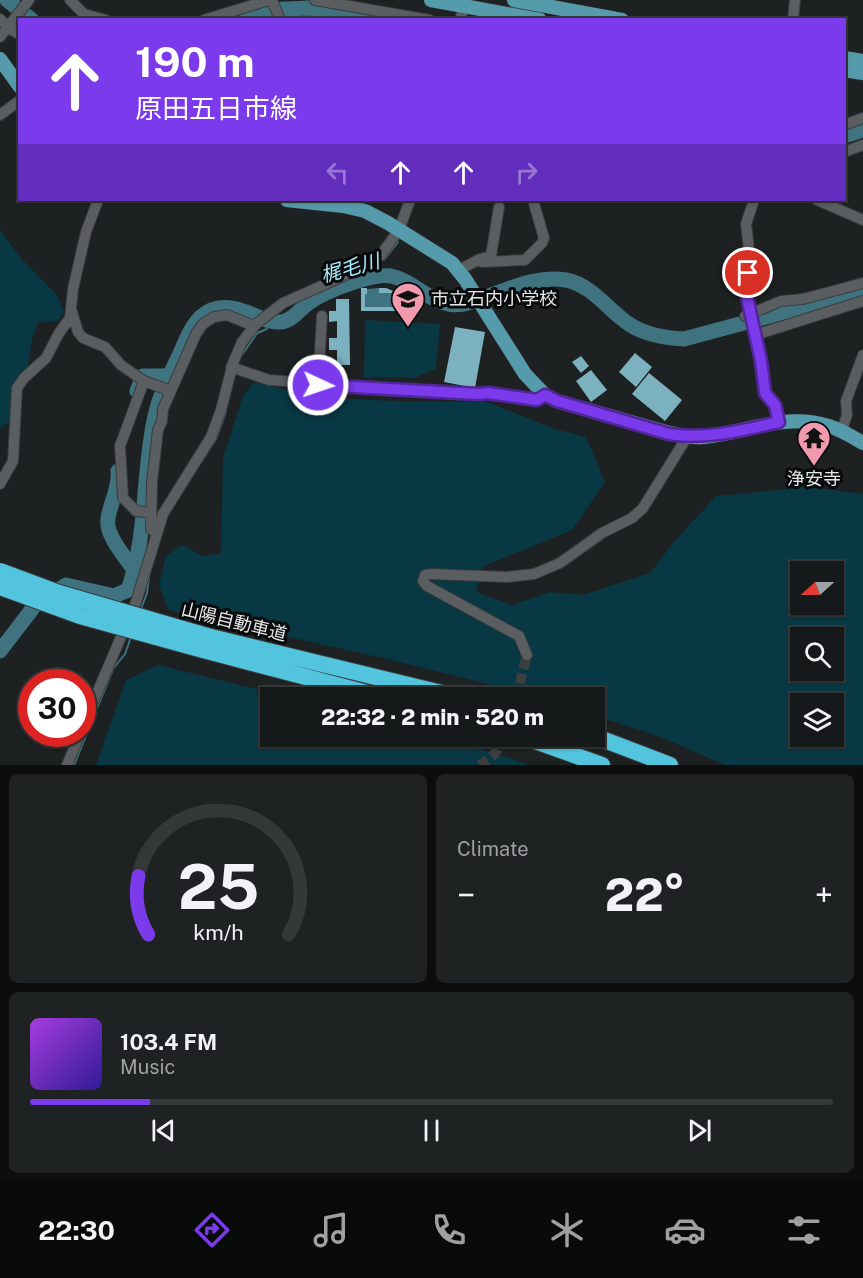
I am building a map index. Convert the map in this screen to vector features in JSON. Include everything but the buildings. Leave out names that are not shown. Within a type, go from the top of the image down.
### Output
[{"type":"highway","name":"山陽自動車道","points":[[0,571],[205,643],[350,687]]},
{"type":"highway","name":"山陽自動車道","points":[[0,587],[80,616],[411,687]]},
{"type":"highway","points":[[605,740],[670,765]]},
{"type":"highway","points":[[552,747],[602,765]]},
{"type":"main road","points":[[431,0],[464,9],[526,18]]},
{"type":"main road","points":[[514,0],[611,18]]},
{"type":"main road","points":[[846,58],[863,61]]},
{"type":"main road","points":[[0,59],[18,84]]},
{"type":"main road","points":[[846,70],[863,73]]},
{"type":"main road","points":[[295,201],[354,208],[374,216],[444,257],[459,270],[525,374],[545,395],[580,408],[687,437],[724,434],[779,422],[820,423],[842,430],[863,442]]},
{"type":"street","points":[[0,36],[5,23],[29,0]]},
{"type":"street","points":[[70,0],[83,13],[99,18]]},
{"type":"street","points":[[315,0],[418,18]]},
{"type":"street","points":[[793,18],[795,0]]},
{"type":"street","points":[[211,18],[272,1],[279,18]]},
{"type":"street","points":[[5,23],[18,33]]},
{"type":"street","points":[[0,115],[18,102]]},
{"type":"street","points":[[846,124],[863,118]]},
{"type":"street","points":[[846,151],[863,146]]},
{"type":"street","points":[[0,484],[13,461],[17,388],[24,378],[46,358],[70,318],[73,291],[86,234],[98,201]]},
{"type":"street","points":[[96,695],[136,602],[156,533],[169,502],[211,436],[221,410],[231,367],[242,342],[266,315],[293,298],[373,262],[386,249],[399,230],[410,201]]},
{"type":"street","points":[[480,259],[482,262],[525,260],[542,243],[544,238],[533,201]]},
{"type":"street","points":[[754,201],[746,224],[749,249],[748,316],[761,361],[765,393],[775,405],[779,422]]},
{"type":"street","points":[[819,201],[863,220]]},
{"type":"street","points":[[459,270],[491,256],[499,207]]},
{"type":"street","points":[[748,316],[786,300],[803,299],[863,283]]},
{"type":"street","points":[[755,334],[863,301]]},
{"type":"street","points":[[72,312],[80,335],[105,347],[121,365],[142,380],[166,389]]},
{"type":"street","points":[[156,533],[152,529],[150,513],[158,430],[162,420],[166,389],[196,334],[209,320],[226,315],[255,325]]},
{"type":"street","points":[[318,385],[322,316]]},
{"type":"street","points":[[842,430],[847,415],[846,401],[863,355]]},
{"type":"street","points":[[231,367],[269,380],[318,385],[488,393],[537,400],[545,395]]},
{"type":"street","points":[[142,380],[119,454],[123,475],[122,496],[137,512],[150,513]]},
{"type":"street","points":[[527,655],[519,636],[427,585],[423,581],[425,575],[507,577],[534,574],[560,563],[602,533],[632,518],[643,508],[687,437]]},
{"type":"street","points":[[67,765],[75,747]]},
{"type":"shaded area","points":[[0,230],[21,258],[56,294],[64,310],[58,321],[38,322],[32,339],[27,372],[11,405],[9,422],[0,429]]},
{"type":"shaded area","points":[[379,288],[380,293],[395,293],[395,307],[365,307],[367,289]]},
{"type":"shaded area","points":[[365,320],[440,324],[436,369],[414,378],[364,377]]},
{"type":"shaded area","points":[[254,382],[320,398],[487,402],[555,429],[586,437],[605,482],[572,530],[484,566],[476,592],[512,605],[550,592],[583,595],[650,573],[673,543],[716,496],[810,487],[863,494],[863,765],[725,765],[661,737],[605,719],[605,687],[500,687],[168,610],[159,585],[166,556],[182,545],[203,556],[221,553],[223,458],[243,396]]},
{"type":"shaded area","points":[[158,665],[260,690],[260,747],[472,747],[529,765],[96,765],[126,680]]},
{"type":"waterway","points":[[7,0],[30,18]]},
{"type":"waterway","points":[[248,18],[262,10],[309,8],[356,18]]},
{"type":"waterway","points":[[846,135],[863,130]]},
{"type":"waterway","points":[[384,260],[398,242]]},
{"type":"waterway","name":"梶毛川","points":[[0,651],[36,604],[66,585],[114,596],[128,590],[139,547],[148,460],[157,407],[190,332],[196,322],[211,310],[231,308],[265,320],[281,322],[327,293],[361,280],[383,276],[399,278],[440,302],[457,305],[534,281],[555,279],[566,280],[584,287],[621,318],[642,331],[662,337],[684,339],[863,291]]},
{"type":"waterway","points":[[242,355],[257,333],[267,329]]},
{"type":"waterway","points":[[137,391],[143,376],[170,376]]},
{"type":"waterway","points":[[202,461],[216,439],[226,412]]},
{"type":"waterway","points":[[118,471],[108,524],[113,540],[134,570]]},
{"type":"waterway","points":[[141,609],[147,593],[149,577]]},
{"type":"waterway","points":[[74,765],[113,669],[125,654],[131,637]]},
{"type":"tunnel","points":[[519,687],[527,655]]},
{"type":"tunnel","points":[[479,765],[495,754],[499,747]]},
{"type":"place","name":"市立石内小学校","points":[[408,328]]},
{"type":"place","name":"浄安寺","points":[[814,467]]},
{"type":"route","points":[[318,385],[488,393],[537,400],[545,395],[557,401],[669,434],[687,437],[724,434],[779,422],[775,405],[765,393],[761,361],[749,315],[748,273]]}]
